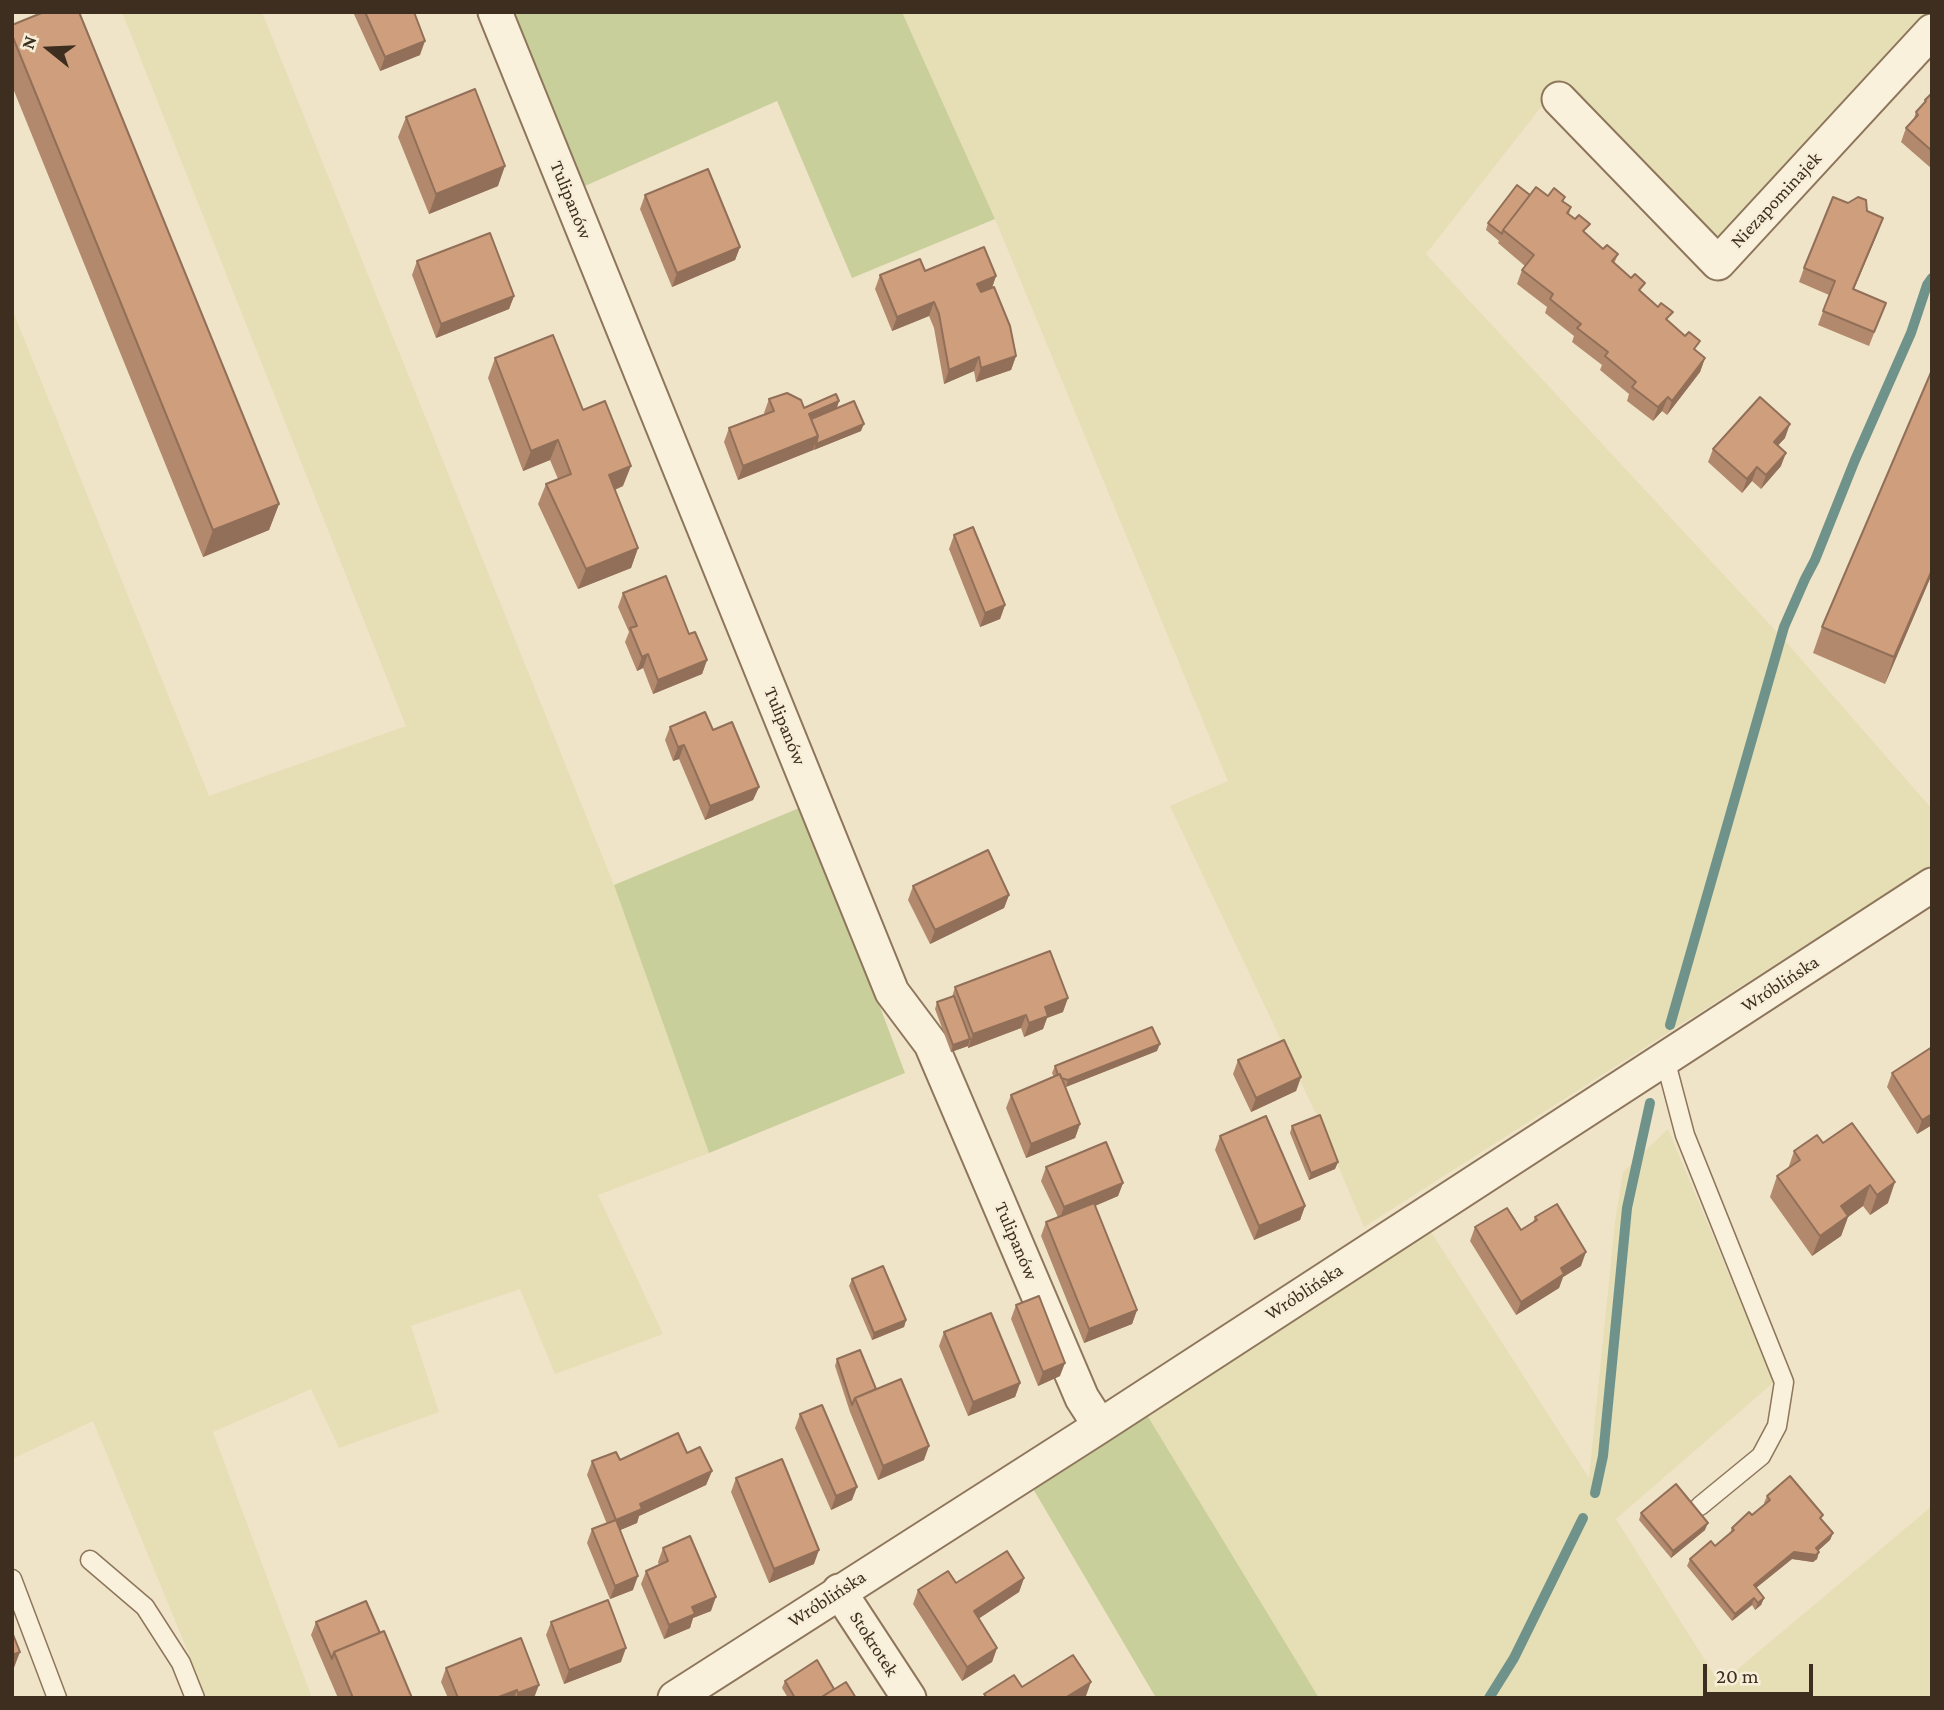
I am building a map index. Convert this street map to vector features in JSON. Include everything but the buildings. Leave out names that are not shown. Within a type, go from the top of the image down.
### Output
[{"type":"street","name":"Tulipanów","points":[[495,12],[892,992],[931,1044],[1082,1398],[1100,1426]]},
{"type":"street","name":"Niezapominajek","points":[[1559,99],[1718,263],[1932,31]]},
{"type":"street","name":"Wróblińska","points":[[675,1698],[1100,1426],[1932,885]]},
{"type":"street","name":"Stokrotek","points":[[839,1591],[909,1698]]},
{"type":"lane","points":[[1665,1059],[1685,1135],[1784,1382],[1777,1426],[1761,1456],[1700,1506]]},
{"type":"lane","points":[[90,1560],[145,1607],[181,1664],[195,1698]]},
{"type":"lane","points":[[12,1579],[57,1698]]},
{"type":"shaded area","points":[[122,12],[262,12],[614,885],[709,1153],[598,1195],[663,1334],[555,1374],[520,1289],[411,1326],[439,1412],[339,1448],[311,1389],[213,1432],[312,1698],[207,1698],[93,1421],[12,1459],[12,309],[209,796],[406,726]]},
{"type":"shaded area","points":[[902,12],[1932,12],[1932,31],[1718,263],[1552,93],[1426,254],[1787,643],[1932,809],[1932,864],[1364,1227],[1318,1118],[1170,806],[1228,781],[995,219]]},
{"type":"shaded area","points":[[1668,1129],[1774,1382],[1616,1519],[1720,1684],[1932,1506],[1932,1698],[1319,1698],[1147,1415],[1429,1229],[1589,1478],[1615,1222],[1623,1172]]},
{"type":"green space","points":[[514,12],[902,12],[995,219],[852,278],[777,101],[585,186]]},
{"type":"green space","points":[[804,806],[905,1073],[709,1153],[614,885]]},
{"type":"green space","points":[[1147,1415],[1319,1698],[1156,1698],[1032,1487]]},
{"type":"waterway","points":[[1670,1025],[1784,627],[1815,560],[1932,278]]},
{"type":"waterway","points":[[1595,1493],[1603,1456],[1627,1208],[1650,1103]]},
{"type":"waterway","points":[[1489,1698],[1514,1658],[1583,1518]]}]
